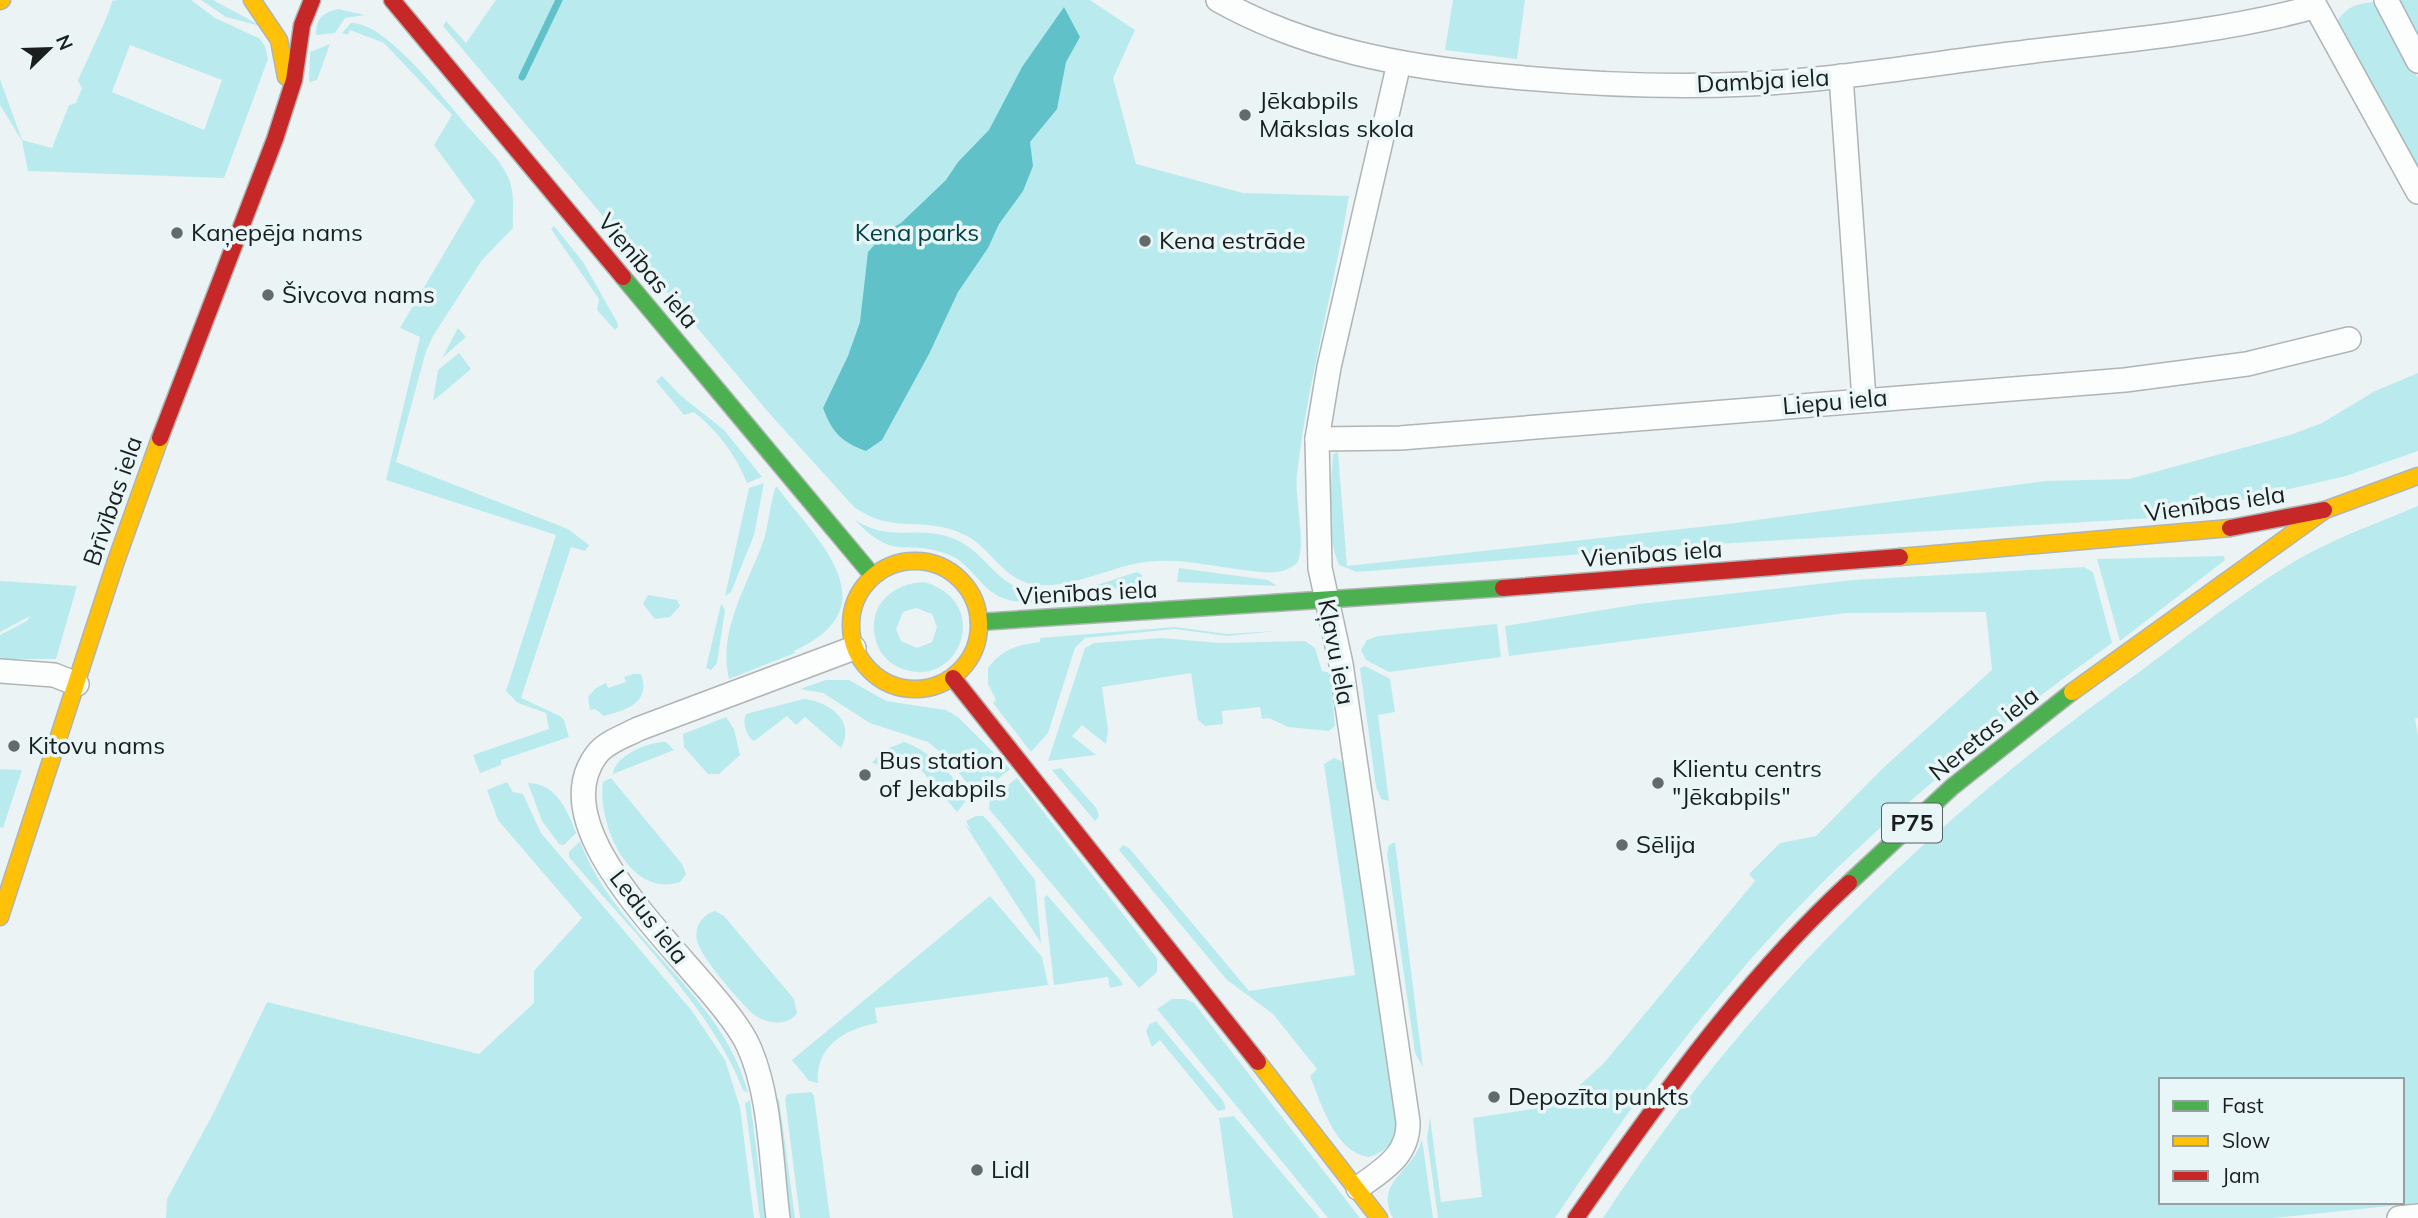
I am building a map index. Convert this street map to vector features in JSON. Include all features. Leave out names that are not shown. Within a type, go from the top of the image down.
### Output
[{"type":"main road","points":[[252,0],[281,45],[286,80],[285,106]]},
{"type":"main road","points":[[252,0],[274,3]]},
{"type":"main road","name":"Brīvības iela","points":[[0,917],[167,417],[275,139],[296,71],[302,25],[312,0]]},
{"type":"main road","points":[[391,0],[442,61]]},
{"type":"main road","points":[[374,4],[442,61]]},
{"type":"main road","name":"Vienības iela","points":[[442,61],[873,576]]},
{"type":"main road","name":"Neretas iela","points":[[1576,1218],[1707,1038],[1820,910],[1883,849],[2025,728],[2177,614],[2325,510],[2418,476]]},
{"type":"main road","name":"Vienības iela","points":[[979,622],[1325,602],[2155,537],[2227,529],[2325,510]]},
{"type":"main road","points":[[917,561],[940,566],[960,579],[974,599],[979,622],[977,643],[968,663],[953,678],[931,688],[907,690],[885,683],[866,668],[854,648],[850,632],[854,601],[873,576],[893,564],[917,561]]},
{"type":"main road","points":[[953,678],[1098,857],[1379,1218]]},
{"type":"street","name":"Dambja iela","points":[[1218,0],[1260,10],[1310,41],[1399,63],[1556,82],[1627,86],[1749,84],[1841,76],[2196,33],[2255,23],[2313,3]]},
{"type":"street","points":[[2386,0],[2418,61]]},
{"type":"street","points":[[2313,3],[2418,192]]},
{"type":"street","name":"Kļavu iela","points":[[1358,1188],[1401,1152],[1408,1139],[1408,1122],[1341,664],[1325,602],[1320,568],[1317,439],[1329,367],[1399,63]]},
{"type":"street","points":[[1841,76],[1864,399]]},
{"type":"street","name":"Liepu iela","points":[[1317,439],[1400,438],[2125,380],[2247,363],[2349,339]]},
{"type":"street","name":"Ledus iela","points":[[778,1218],[760,1079],[747,1043],[617,881],[590,826],[585,801],[586,774],[605,746],[638,729],[854,648]]},
{"type":"street","points":[[0,671],[54,675],[76,684]]},
{"type":"street","points":[[2399,1218],[2418,1216]]},
{"type":"green space","points":[[191,0],[215,18],[259,38],[265,46],[268,59],[224,178],[28,171],[22,141],[0,105],[0,79],[22,140],[52,148],[69,105],[76,103],[82,88],[78,81],[112,1]],"holes":[[[130,45],[222,80],[204,130],[112,92]]]},
{"type":"green space","points":[[201,0],[213,0],[261,26],[226,17]]},
{"type":"green space","name":"Kena parks","points":[[496,0],[1090,0],[1135,30],[1113,78],[1136,164],[1243,193],[1349,196],[1314,369],[1297,474],[1301,545],[1297,563],[1283,571],[1268,572],[1191,562],[1157,561],[1132,564],[1061,584],[1032,584],[1013,576],[965,535],[935,526],[883,521],[854,507],[769,413],[443,26],[446,21],[466,43]]},
{"type":"green space","points":[[1453,0],[1525,0],[1517,59],[1445,50]]},
{"type":"green space","points":[[2392,0],[2418,0],[2418,46]]},
{"type":"green space","points":[[2375,2],[2418,78],[2418,170],[2337,22],[2353,7]]},
{"type":"green space","points":[[338,9],[365,15],[345,18],[335,33],[316,35],[321,18]]},
{"type":"green space","points":[[351,23],[365,26],[381,35],[415,65],[500,163],[510,181],[513,194],[513,228],[482,260],[426,351],[396,462],[568,529],[589,545],[585,551],[571,547],[521,698],[560,716],[564,720],[569,737],[501,760],[501,765],[480,773],[473,755],[549,729],[546,713],[518,703],[506,691],[556,535],[386,480],[420,337],[400,328],[475,201],[434,145],[452,115],[384,43],[350,30],[348,35],[342,33]]},
{"type":"green space","points":[[330,44],[317,80],[309,82],[310,52]]},
{"type":"green space","points":[[554,226],[583,262],[617,322],[618,327],[615,330],[597,310],[599,299],[551,229]]},
{"type":"green space","points":[[458,328],[466,337],[442,358]]},
{"type":"green space","points":[[459,353],[471,369],[433,401],[438,370]]},
{"type":"green space","points":[[2418,373],[2418,451],[2346,476],[2168,517],[1684,546],[1357,572],[1339,565],[1332,539],[1330,510],[1333,454],[1338,452],[1347,566],[1727,524],[2045,481],[2129,479],[2290,435],[2322,423],[2375,391]]},
{"type":"green space","points":[[662,376],[680,395],[724,430],[762,477],[747,483],[732,453],[718,435],[694,412],[684,415],[656,381]]},
{"type":"green space","points":[[764,483],[754,535],[731,592],[725,596],[749,488]]},
{"type":"green space","points":[[776,486],[810,528],[837,572],[842,593],[839,614],[823,633],[794,651],[795,653],[729,679],[726,661],[731,625],[764,539]]},
{"type":"green space","points":[[2418,506],[2418,718],[2415,719],[2418,735],[2418,1203],[2273,1218],[1603,1218],[1657,1140],[1715,1065],[1776,993],[1840,925],[1908,859],[1978,797],[2051,738],[2213,617],[2302,557]]},
{"type":"green space","points":[[855,520],[879,530],[936,534],[957,540],[971,548],[1000,576],[1016,587],[1032,592],[1067,592],[1137,572],[1142,575],[1142,584],[1051,601],[1015,601],[993,593],[955,558],[932,550],[900,547],[880,541]]},
{"type":"green space","points":[[2224,556],[2225,560],[2120,641],[2097,559]]},
{"type":"green space","points":[[2084,567],[2093,572],[2112,643],[1962,757],[1891,818],[1822,883],[1714,1002],[1648,1086],[1555,1218],[1438,1218],[1427,1138],[1430,1117],[1441,1202],[1482,1197],[1473,1118],[1545,1107],[1546,1089],[1559,1104],[1604,1063],[1755,881],[1749,874],[1780,843],[1816,836],[1883,768],[1992,670],[1986,612],[1846,613],[1509,656],[1505,626],[1639,604],[1853,580]]},
{"type":"green space","points":[[1179,568],[1268,580],[1277,586],[1177,582]]},
{"type":"green space","points":[[0,581],[77,586],[56,659],[0,659],[0,635],[27,621],[30,616],[0,632]]},
{"type":"green space","points":[[924,582],[946,593],[959,608],[963,626],[960,643],[950,659],[936,669],[917,672],[896,666],[885,657],[876,641],[874,625],[875,615],[886,598],[893,591],[913,583]],"holes":[[[916,608],[932,614],[937,627],[932,642],[917,648],[901,641],[896,629],[903,612]]]},
{"type":"green space","points":[[648,595],[677,600],[680,606],[670,617],[655,619],[643,604]]},
{"type":"green space","points":[[721,604],[725,610],[717,663],[711,670],[706,668]]},
{"type":"green space","points":[[1497,624],[1501,657],[1389,672],[1366,660],[1361,650],[1367,640],[1378,636]]},
{"type":"green space","points":[[1175,627],[1227,634],[1278,631],[1227,636],[1175,629],[1085,638],[1075,648],[1048,733],[1031,752],[993,703],[996,700],[988,684],[988,668],[999,656],[1011,649],[1040,642],[1040,638]]},
{"type":"green space","points":[[1162,638],[1220,643],[1305,641],[1315,648],[1322,671],[1330,673],[1335,726],[1329,731],[1288,727],[1269,718],[1262,719],[1260,707],[1222,711],[1223,724],[1205,726],[1198,720],[1191,673],[1102,687],[1108,730],[1106,744],[1082,725],[1072,736],[1096,755],[1048,761],[1085,648],[1094,643]]},
{"type":"green space","points":[[1365,666],[1390,679],[1395,712],[1378,715],[1389,801],[1381,799],[1376,787],[1360,668]]},
{"type":"green space","points":[[641,674],[643,684],[643,692],[635,703],[604,716],[595,709],[590,710],[588,697],[596,688],[606,683],[608,688],[626,682],[624,677]]},
{"type":"green space","points":[[826,680],[849,680],[886,701],[946,710],[958,717],[1010,769],[986,789],[972,789],[945,756],[928,742],[870,723],[823,693],[800,689]]},
{"type":"green space","points":[[804,699],[822,704],[838,714],[845,729],[841,748],[805,717],[796,725],[787,716],[754,741],[749,736],[745,725],[746,714]]},
{"type":"green space","points":[[726,717],[734,729],[740,755],[719,774],[708,774],[684,747],[683,734]]},
{"type":"green space","points":[[666,742],[674,750],[613,774],[619,761],[633,751]]},
{"type":"green space","points":[[904,742],[932,758],[958,784],[965,802],[957,812],[917,765],[915,767],[918,771],[896,770],[872,763],[882,751]]},
{"type":"green space","points":[[1334,758],[1341,761],[1344,767],[1396,1124],[1388,1145],[1381,1152],[1369,1157],[1357,1153],[1338,1137],[1310,1076],[1317,1069],[1273,1014],[1226,979],[1119,850],[1123,845],[1129,848],[1249,991],[1355,975],[1324,764]]},
{"type":"green space","points":[[1061,768],[1097,809],[1099,816],[1095,821],[1052,770]]},
{"type":"green space","points":[[0,769],[22,770],[3,828],[0,827]]},
{"type":"green space","points":[[611,778],[682,864],[686,874],[680,882],[662,884],[646,879],[632,869],[620,854],[611,836],[602,799],[603,782]]},
{"type":"green space","points":[[1017,778],[1157,958],[1157,972],[1139,988],[989,809],[990,799]]},
{"type":"green space","points":[[507,782],[513,792],[523,794],[541,833],[692,1011],[725,1060],[740,1107],[754,1218],[166,1218],[167,1199],[214,1112],[267,1002],[479,1054],[534,1003],[534,971],[582,918],[498,820],[487,790]]},
{"type":"green space","points":[[528,783],[538,784],[553,793],[569,815],[576,833],[564,845],[559,844],[542,821]]},
{"type":"green space","points":[[983,816],[990,823],[1035,880],[1041,943],[964,823],[971,831],[966,821]]},
{"type":"green space","points":[[580,841],[596,875],[617,907],[715,1024],[734,1057],[748,1093],[743,1090],[729,1059],[689,998],[569,857],[569,852]]},
{"type":"green space","points":[[1395,842],[1423,1067],[1415,1053],[1387,854],[1389,845]]},
{"type":"green space","points":[[1047,895],[1123,985],[1110,988],[1108,977],[1054,985],[1044,898]]},
{"type":"green space","points":[[990,896],[1042,957],[1048,985],[875,1008],[877,1023],[853,1030],[834,1042],[821,1059],[818,1083],[809,1081],[792,1060]]},
{"type":"green space","points":[[715,911],[724,916],[794,999],[797,1013],[793,1017],[776,1023],[753,1014],[712,967],[699,947],[696,935],[700,922]]},
{"type":"green space","points":[[1172,999],[1185,999],[1194,1003],[1360,1218],[1328,1218],[1157,1009]]},
{"type":"green space","points":[[1156,1021],[1223,1101],[1226,1109],[1218,1111],[1160,1040],[1152,1047],[1146,1031],[1150,1024]]},
{"type":"green space","points":[[811,1092],[814,1096],[830,1218],[800,1218],[785,1098],[788,1094]]},
{"type":"green space","points":[[779,1099],[795,1218],[789,1218]]},
{"type":"green space","points":[[750,1100],[765,1218],[760,1218],[745,1103]]},
{"type":"green space","points":[[1234,1116],[1320,1218],[1233,1218],[1219,1118]]},
{"type":"green space","points":[[1422,1139],[1433,1218],[1393,1218],[1388,1205],[1391,1186],[1411,1161]]},
{"type":"water","points":[[1064,7],[1080,37],[1066,62],[1057,109],[1030,142],[1033,166],[1023,191],[999,224],[988,248],[958,292],[929,354],[882,440],[866,451],[857,448],[838,435],[823,408],[848,356],[860,322],[868,252],[887,231],[901,223],[946,180],[958,162],[989,130],[1022,67]]},
{"type":"waterway","points":[[522,77],[559,0]]},
{"type":"traffic: fast","points":[[623,277],[873,576]]},
{"type":"traffic: fast","points":[[979,622],[1503,588]]},
{"type":"traffic: fast","points":[[1849,883],[1952,787],[2072,692]]},
{"type":"traffic: slow","points":[[252,0],[279,40],[286,77]]},
{"type":"traffic: slow","points":[[0,917],[116,561],[160,438]]},
{"type":"traffic: slow","points":[[2072,692],[2325,510],[2418,476]]},
{"type":"traffic: slow","points":[[1900,557],[2230,528]]},
{"type":"traffic: slow","points":[[915,561],[940,566],[960,580],[974,600],[979,625],[974,650],[960,670],[940,684],[915,689],[890,684],[870,670],[856,650],[851,625],[856,600],[870,580],[890,566],[915,561]]},
{"type":"traffic: slow","points":[[1258,1062],[1379,1218]]},
{"type":"traffic: jam","points":[[160,438],[275,139],[294,80],[302,25],[312,0]]},
{"type":"traffic: jam","points":[[392,0],[623,277]]},
{"type":"traffic: jam","points":[[2230,528],[2324,510]]},
{"type":"traffic: jam","points":[[1503,588],[1900,557]]},
{"type":"traffic: jam","points":[[953,678],[1258,1062]]},
{"type":"traffic: jam","points":[[1576,1218],[1670,1086],[1738,1001],[1773,960],[1849,883]]},
{"type":"place","name":"Jēkabpils Mākslas skola","points":[[1245,115]]},
{"type":"place","name":"Kaņepēja nams","points":[[177,233]]},
{"type":"place","name":"Kena estrāde","points":[[1145,241]]},
{"type":"place","name":"Šivcova nams","points":[[268,295]]},
{"type":"place","name":"Kitovu nams","points":[[14,746]]},
{"type":"place","name":"Bus station of Jekabpils","points":[[865,775]]},
{"type":"place","name":"Klientu centrs \"Jēkabpils\"","points":[[1658,783]]},
{"type":"place","name":"Sēlija","points":[[1622,845]]},
{"type":"place","name":"Depozīta punkts","points":[[1494,1097]]},
{"type":"place","name":"Lidl","points":[[977,1170]]}]
